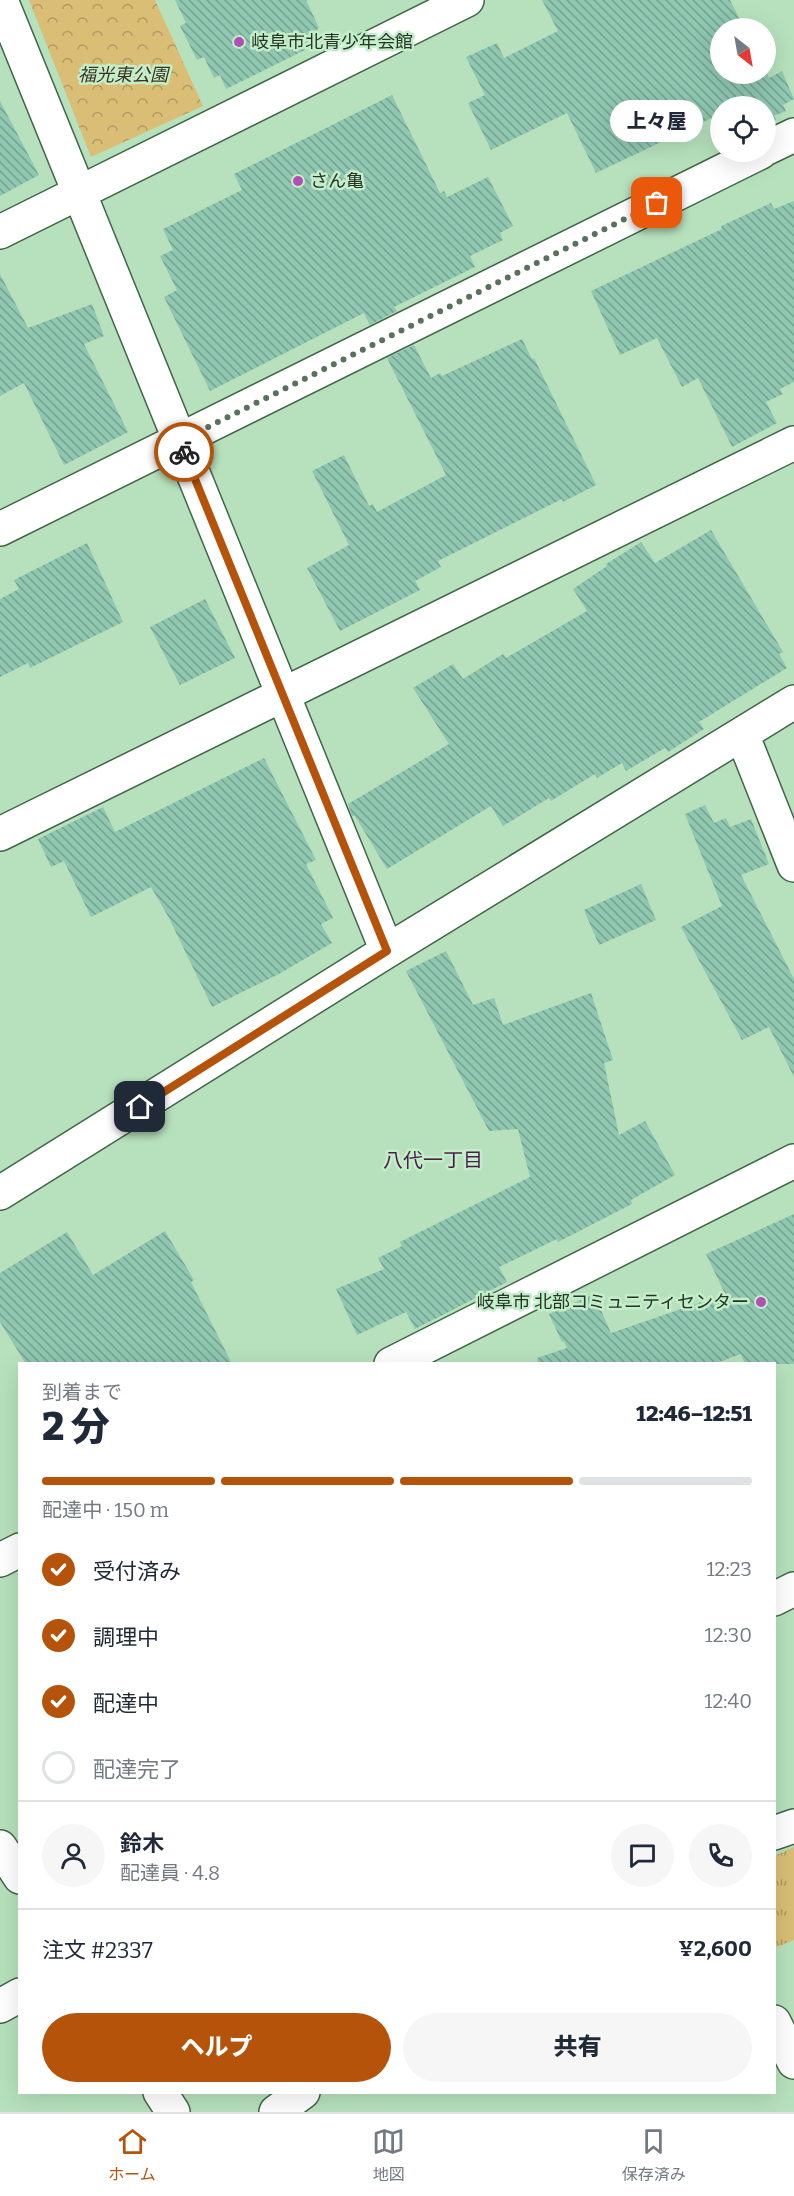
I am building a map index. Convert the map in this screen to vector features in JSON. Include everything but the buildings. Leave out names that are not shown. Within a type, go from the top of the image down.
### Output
[{"type":"street","points":[[1,0],[387,951]]},
{"type":"street","points":[[0,232],[455,3]]},
{"type":"street","points":[[776,144],[794,135]]},
{"type":"street","points":[[0,529],[741,162]]},
{"type":"street","points":[[0,834],[794,443]]},
{"type":"street","points":[[0,1193],[387,951],[794,702]]},
{"type":"street","points":[[742,734],[794,864]]},
{"type":"street","points":[[395,1362],[794,1161]]},
{"type":"street","points":[[0,1560],[18,1551]]},
{"type":"street","points":[[776,1598],[794,1589]]},
{"type":"street","points":[[776,1832],[794,1826]]},
{"type":"street","points":[[0,1847],[18,1874]]},
{"type":"street","points":[[0,2006],[18,1996]]},
{"type":"street","points":[[776,2026],[794,2062]]},
{"type":"street","points":[[161,2094],[173,2112]]},
{"type":"street","points":[[276,2112],[300,2094]]},
{"type":"green space","name":"福光東公園","points":[[29,0],[155,0],[203,106],[91,157]]},
{"type":"green space","points":[[794,1847],[794,1940],[776,1947],[776,1855]]},
{"type":"way so far","points":[[184,452],[180,441],[657,203]]},
{"type":"place","name":"岐阜市北青少年会館","points":[[239,42]]},
{"type":"place","name":"さん亀","points":[[298,181]]},
{"type":"place","name":"上々屋","points":[[657,203]]},
{"type":"place","name":"岐阜市 北部コミュニティセンター","points":[[761,1302]]},
{"type":"district","name":"八代一丁目","points":[[433,1160]]},
{"type":"route","points":[[140,1107],[387,951],[184,452]]}]
